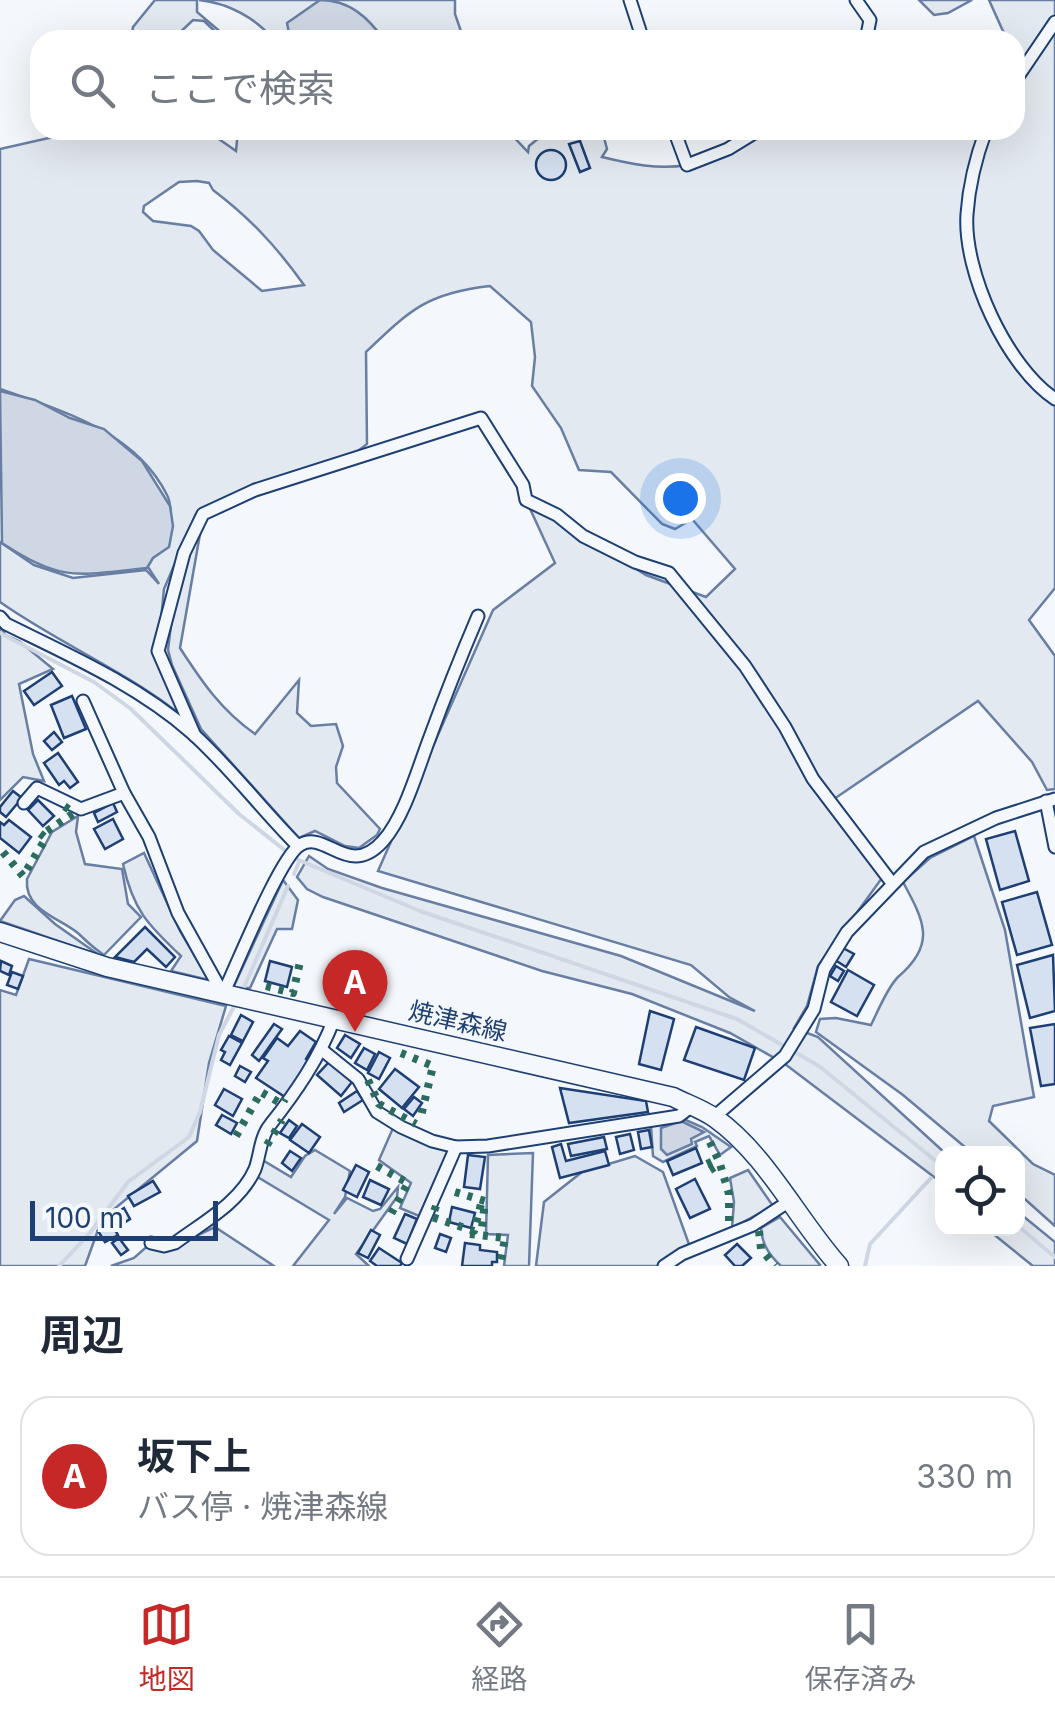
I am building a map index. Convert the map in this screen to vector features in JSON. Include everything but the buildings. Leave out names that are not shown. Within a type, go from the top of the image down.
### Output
[{"type":"main road","name":"焼津森線","points":[[0,932],[68,957],[651,1090],[692,1106],[714,1117],[750,1150],[839,1266]]},
{"type":"street","points":[[630,0],[640,30]]},
{"type":"street","points":[[856,0],[870,20],[868,30]]},
{"type":"street","points":[[1025,66],[1055,22]]},
{"type":"street","points":[[678,140],[687,164],[743,140]]},
{"type":"street","points":[[982,140],[966,216],[971,259],[993,317],[1018,364],[1055,399]]},
{"type":"street","points":[[194,736],[158,650],[184,553],[203,514],[255,490],[482,418],[523,485],[526,500],[557,514],[583,536],[635,562],[668,573],[682,588],[745,666],[785,726],[813,779],[892,883]]},
{"type":"street","points":[[227,994],[283,868],[296,848],[310,842],[353,858],[370,854],[386,838],[412,786],[478,616]]},
{"type":"street","points":[[0,617],[6,624],[108,674],[158,707],[194,736],[296,848]]},
{"type":"street","points":[[83,701],[148,836],[178,913],[227,994]]},
{"type":"street","points":[[24,804],[38,788],[81,809],[124,793]]},
{"type":"street","points":[[714,1117],[785,1056],[814,1009],[824,969],[847,932],[924,852],[996,818],[1051,800],[1055,848]]},
{"type":"street","points":[[151,1242],[164,1246],[175,1243],[236,1196],[254,1173],[266,1129],[281,1114],[322,1050],[334,1019]]},
{"type":"street","points":[[322,1050],[358,1079],[376,1112],[401,1128],[456,1147],[488,1146],[679,1116],[692,1106]]},
{"type":"street","points":[[407,1259],[456,1147]]},
{"type":"street","points":[[664,1266],[682,1254],[753,1224],[788,1202]]},
{"type":"shaded area","points":[[155,0],[197,0],[197,12],[218,30],[204,21],[193,20],[182,30],[133,30]]},
{"type":"shaded area","points":[[199,0],[455,0],[461,30],[264,30],[220,4]]},
{"type":"shaded area","points":[[320,0],[357,11],[376,30],[288,30],[287,23]]},
{"type":"shaded area","points":[[919,0],[972,0],[948,13],[934,15]]},
{"type":"shaded area","points":[[989,0],[1055,0],[1055,588],[1029,620],[1055,656],[1055,789],[1047,790],[1032,762],[978,701],[831,801],[882,878],[818,966],[807,1006],[794,1028],[818,1037],[937,1146],[935,1178],[785,1064],[730,1033],[632,994],[542,971],[323,897],[307,889],[297,877],[309,856],[328,869],[382,888],[621,956],[755,1011],[729,997],[691,965],[378,871],[493,610],[555,563],[526,500],[646,575],[706,597],[735,569],[692,519],[675,529],[662,524],[611,472],[579,470],[561,428],[532,386],[535,357],[531,322],[490,286],[450,293],[421,306],[366,352],[367,444],[345,461],[196,514],[164,589],[158,650],[170,675],[177,712],[0,602],[0,542],[34,565],[73,578],[146,570],[159,584],[146,564],[170,541],[171,517],[169,500],[153,473],[116,439],[72,415],[0,389],[0,149],[40,140],[220,140],[236,151],[237,140],[517,140],[528,152],[536,140],[605,140],[607,149],[602,157],[666,167],[687,165],[738,140],[1025,140],[1025,30],[1002,30]],"holes":[[[197,181],[209,183],[284,258],[304,285],[262,291],[213,250],[199,231],[191,226],[153,221],[143,212],[144,206],[179,182]]]},
{"type":"shaded area","points":[[0,391],[35,400],[70,418],[104,429],[142,461],[170,506],[173,526],[169,547],[153,558],[147,568],[71,573],[40,565],[2,543]]},
{"type":"shaded area","points":[[203,517],[180,648],[213,695],[255,734],[299,680],[297,713],[311,726],[336,724],[343,746],[336,767],[337,783],[380,829],[359,848],[345,846],[315,831],[299,838],[201,729],[168,650],[189,542]]},
{"type":"shaded area","points":[[0,623],[5,635],[19,641],[53,669],[19,684],[33,754],[44,781],[23,777],[0,800]]},
{"type":"shaded area","points":[[78,816],[76,832],[85,864],[122,869],[128,904],[141,917],[104,955],[37,906],[28,890],[27,879],[52,832]]},
{"type":"shaded area","points":[[974,836],[1005,930],[1034,1097],[993,1106],[989,1121],[1015,1146],[964,1146],[903,1095],[816,1032],[820,1019],[871,1025],[890,987],[918,954],[923,932],[921,920],[903,882],[930,858]]},
{"type":"shaded area","points":[[144,853],[180,931],[209,980],[171,971],[181,956],[137,905],[123,864]]},
{"type":"shaded area","points":[[283,880],[298,900],[292,929],[277,929],[250,988],[233,988]]},
{"type":"shaded area","points":[[24,896],[99,955],[0,921],[15,900]]},
{"type":"shaded area","points":[[29,959],[226,1006],[209,1063],[197,1141],[102,1219],[85,1266],[0,1266],[0,990],[16,995]]},
{"type":"shaded area","points":[[681,1118],[731,1147],[720,1155],[709,1136],[663,1162],[653,1156],[651,1126]]},
{"type":"shaded area","points":[[681,1121],[704,1132],[691,1139],[692,1144],[667,1155],[661,1149],[661,1128]]},
{"type":"shaded area","points":[[393,1128],[449,1150],[419,1216],[400,1208],[411,1183],[379,1160]]},
{"type":"shaded area","points":[[315,1150],[350,1171],[345,1197],[334,1214],[347,1198],[373,1211],[380,1209],[398,1187],[397,1197],[356,1254],[369,1266],[293,1266],[329,1220],[256,1176],[264,1161],[291,1177],[305,1156]]},
{"type":"shaded area","points":[[533,1153],[529,1266],[504,1266],[508,1235],[486,1234],[488,1155]]},
{"type":"shaded area","points":[[635,1156],[663,1172],[690,1247],[664,1266],[536,1266],[544,1202],[582,1172]]},
{"type":"shaded area","points":[[1025,1156],[1055,1175],[1055,1226],[1025,1199]]},
{"type":"shaded area","points":[[748,1170],[773,1206],[732,1228],[734,1202],[730,1178]]},
{"type":"shaded area","points":[[780,1217],[819,1266],[781,1266],[773,1258],[761,1228]]},
{"type":"shaded area","points":[[1025,1218],[1055,1242],[1055,1266],[1033,1266],[996,1236],[1025,1236]]},
{"type":"shaded area","points":[[215,1227],[274,1266],[111,1266],[134,1258],[151,1243],[175,1246]]},
{"type":"waterway","points":[[0,633],[94,682],[131,709],[239,814],[287,852]]},
{"type":"waterway","points":[[294,858],[420,911],[737,1019],[819,1066],[935,1160]]},
{"type":"waterway","points":[[294,874],[299,862]]},
{"type":"waterway","points":[[242,992],[288,886]]},
{"type":"waterway","points":[[59,1266],[128,1182],[189,1137],[200,1112],[219,1035],[237,1001]]},
{"type":"waterway","points":[[865,1266],[870,1244],[931,1178]]},
{"type":"waterway","points":[[1025,1232],[1055,1257]]},
{"type":"hedge","points":[[47,831],[74,813],[64,806]]},
{"type":"hedge","points":[[3,852],[23,876],[46,838],[37,831]]},
{"type":"hedge","points":[[266,986],[293,993],[300,962]]},
{"type":"hedge","points":[[401,1053],[433,1066],[421,1116]]},
{"type":"hedge","points":[[368,1080],[379,1104],[416,1124]]},
{"type":"hedge","points":[[236,1136],[261,1092],[282,1104],[285,1099]]},
{"type":"hedge","points":[[267,1145],[282,1120]]},
{"type":"hedge","points":[[707,1164],[718,1159],[708,1138]]},
{"type":"hedge","points":[[710,1170],[720,1164],[729,1194],[729,1229]]},
{"type":"hedge","points":[[377,1166],[408,1183],[391,1214]]},
{"type":"hedge","points":[[455,1192],[485,1201],[482,1228]]},
{"type":"hedge","points":[[436,1206],[432,1217],[474,1231],[481,1204]]},
{"type":"hedge","points":[[759,1231],[761,1249],[775,1266]]},
{"type":"hedge","points":[[470,1234],[505,1238],[500,1266]]},
{"type":"place","name":"坂下上","points":[[355,1032]]}]
